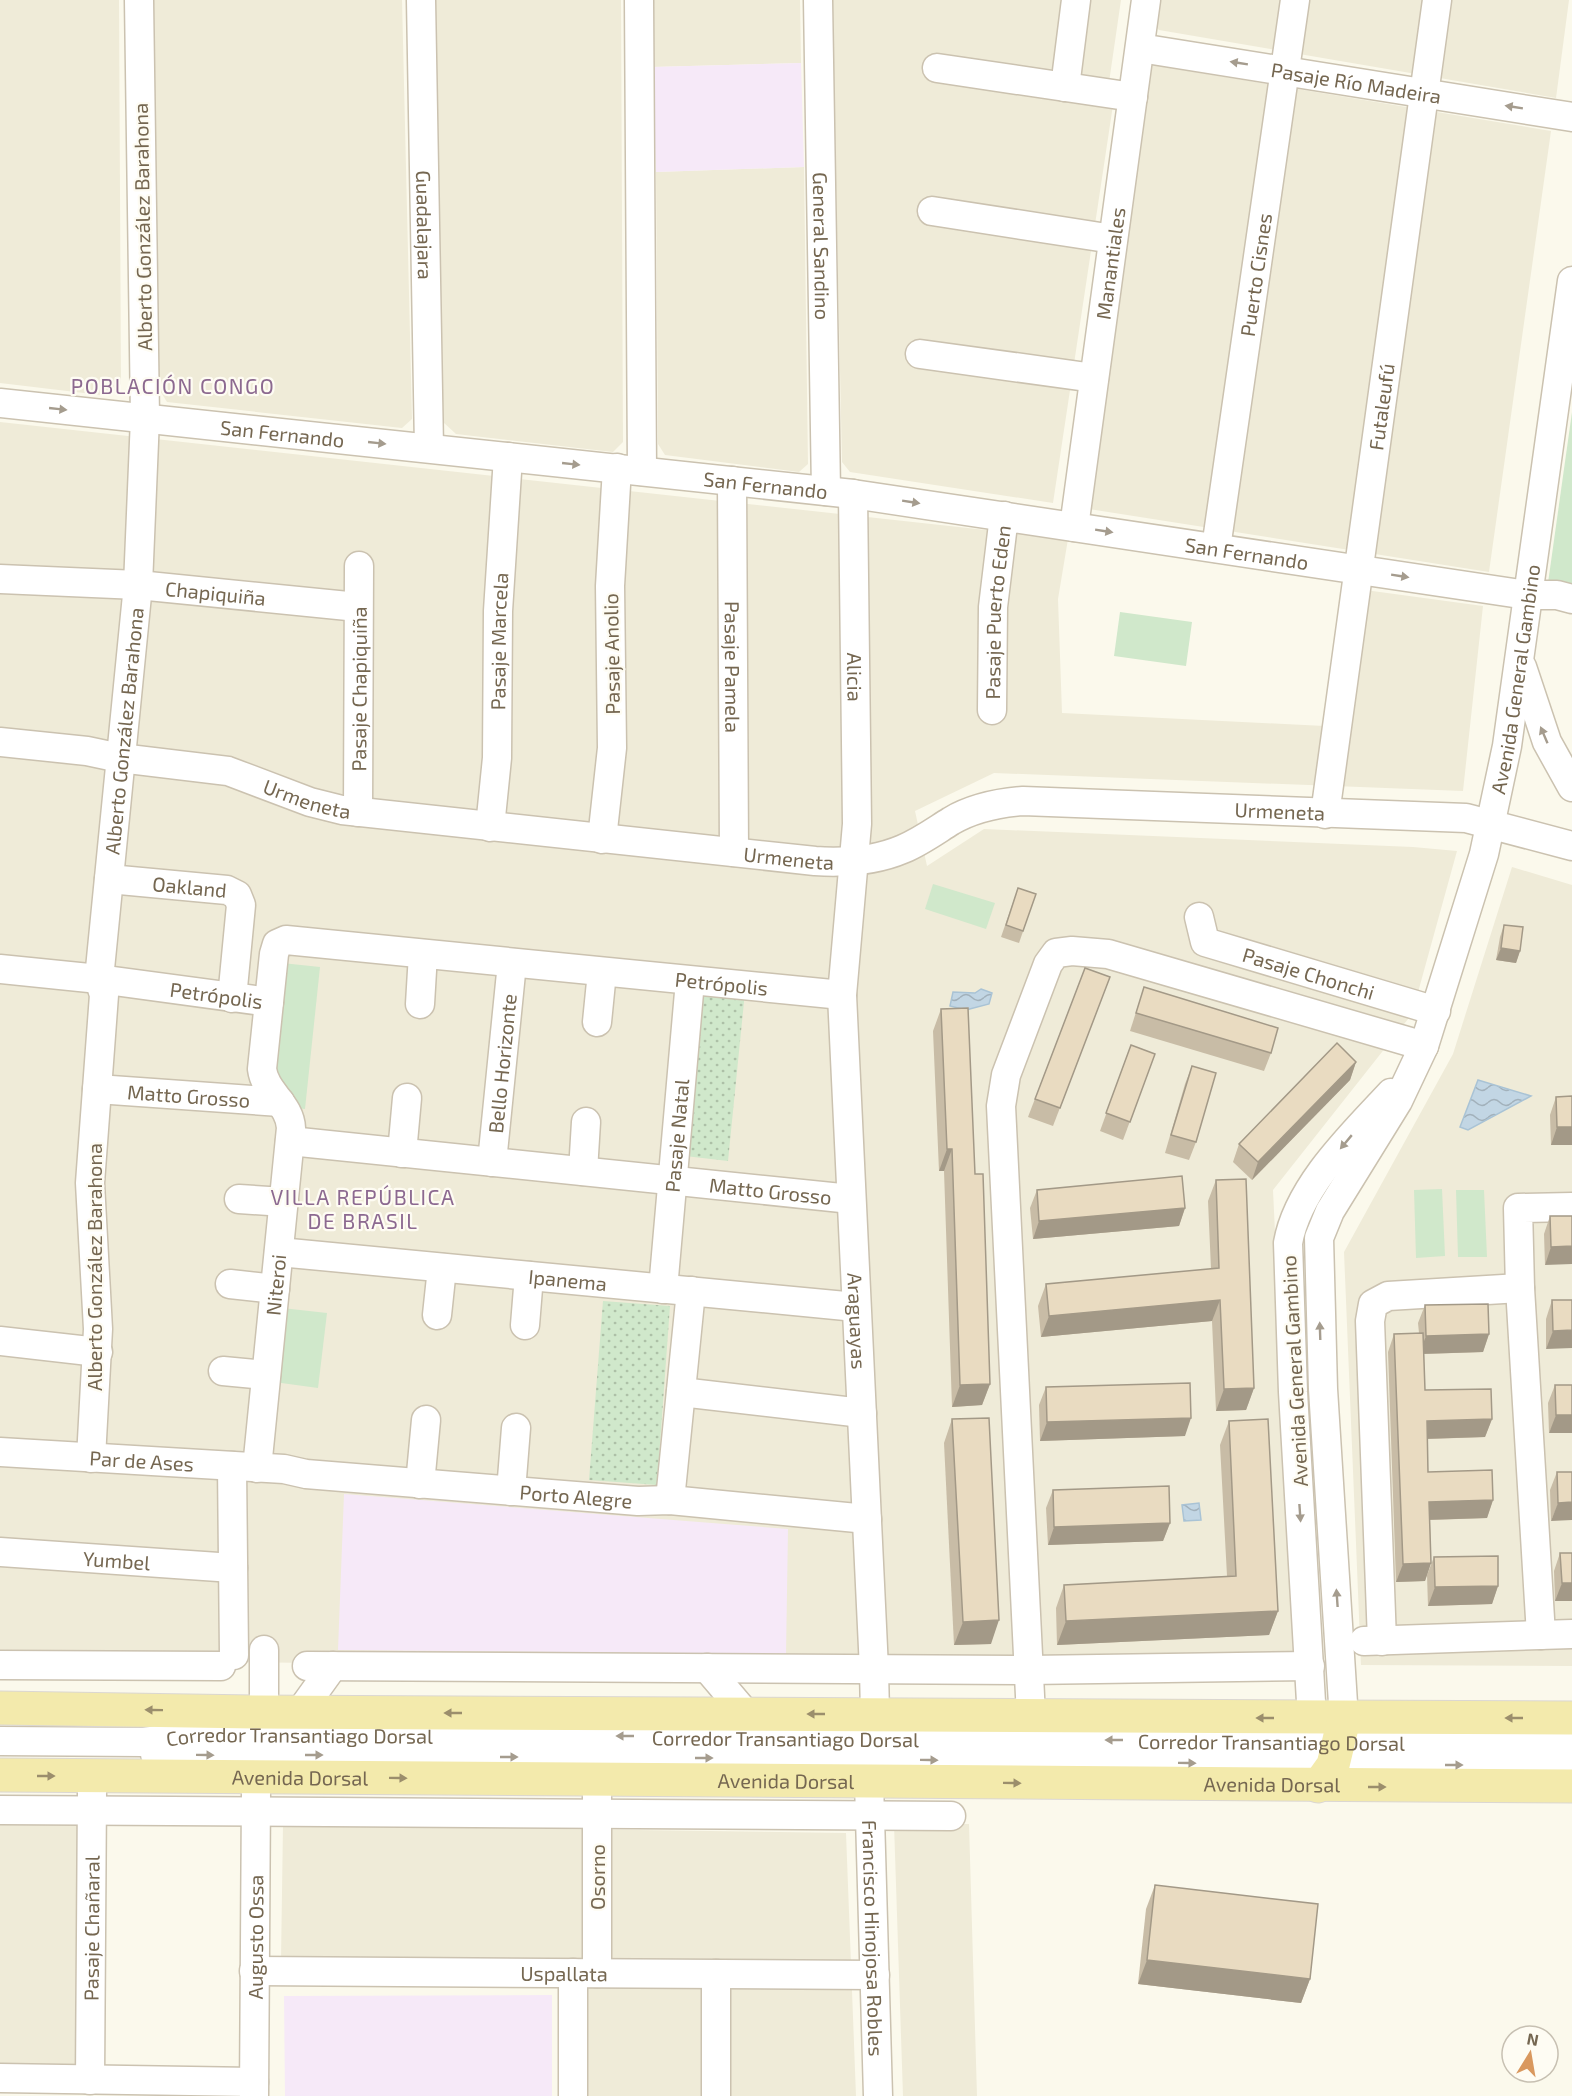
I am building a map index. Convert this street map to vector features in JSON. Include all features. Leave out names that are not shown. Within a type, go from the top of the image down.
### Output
[{"type":"main road","name":"Avenida Dorsal","points":[[0,1708],[597,1780],[872,1748],[1031,1716],[1312,1719],[1334,1753]]},
{"type":"main road","name":"Avenida Dorsal","points":[[0,1775],[92,1776],[257,1738],[300,1712],[746,1714],[872,1748],[1334,1753],[1572,1786]]},
{"type":"main road","name":"Avenida Dorsal","points":[[1334,1753],[1572,1718]]},
{"type":"street","name":"Alberto González Barahona","points":[[91,1458],[98,1352],[90,1195],[104,995],[99,979],[138,585],[145,418],[139,0]]},
{"type":"street","name":"Guadalajara","points":[[421,0],[429,448]]},
{"type":"street","points":[[629,470],[639,0]]},
{"type":"street","name":"General Sandino","points":[[818,0],[839,492]]},
{"type":"street","points":[[1065,87],[1076,0]]},
{"type":"street","name":"Manantiales","points":[[1074,527],[1146,0]]},
{"type":"street","name":"Puerto Cisnes","points":[[1216,548],[1295,0]]},
{"type":"street","name":"Futaleufú","points":[[1325,814],[1437,0]]},
{"type":"street","name":"Pasaje Río Madeira","points":[[1140,48],[1572,117]]},
{"type":"street","points":[[937,68],[1133,97]]},
{"type":"street","points":[[932,212],[1113,239]]},
{"type":"street","name":"Avenida General Gambino","points":[[1334,1753],[1340,1642],[1323,1389],[1317,1251],[1321,1231],[1330,1211],[1381,1132],[1419,1057],[1436,1011],[1491,824],[1504,767],[1527,595],[1560,457],[1572,281]]},
{"type":"street","points":[[920,354],[1094,378]]},
{"type":"street","name":"San Fernando","points":[[0,403],[839,492],[1527,595],[1557,595],[1572,599]]},
{"type":"street","name":"Pasaje Marcela","points":[[490,827],[497,758],[498,611],[508,457]]},
{"type":"street","name":"Pasaje Anolio","points":[[602,839],[612,748],[610,586],[629,470]]},
{"type":"street","name":"Pasaje Pamela","points":[[732,481],[734,852]]},
{"type":"street","name":"Alicia","points":[[839,492],[857,824],[852,861]]},
{"type":"street","name":"Pasaje Puerto Eden","points":[[992,710],[993,607],[1004,516]]},
{"type":"street","name":"Pasaje Chapiquiña","points":[[358,812],[359,566]]},
{"type":"street","name":"Chapiquiña","points":[[0,579],[138,585],[358,607]]},
{"type":"street","points":[[1519,654],[1543,733],[1572,787]]},
{"type":"street","name":"Urmeneta","points":[[0,742],[87,750],[120,758],[228,771],[310,802],[358,812],[815,861],[852,861],[900,850],[963,815],[1007,802],[1466,818],[1572,846]]},
{"type":"street","name":"Araguayas","points":[[852,861],[842,995],[874,1669],[872,1748]]},
{"type":"street","name":"Oakland","points":[[109,879],[227,890],[237,895],[241,905],[232,999]]},
{"type":"street","name":"Pasaje Chonchi","points":[[1199,917],[1205,942],[1436,1011]]},
{"type":"street","name":"Petrópolis","points":[[0,969],[99,979],[232,999],[269,1002],[274,949],[281,941],[842,995]]},
{"type":"street","points":[[1031,1716],[1000,1106],[1006,1075],[1048,964],[1056,954],[1072,951],[1108,954],[1419,1057]]},
{"type":"street","points":[[420,1004],[423,954]]},
{"type":"street","name":"Bello Horizonte","points":[[492,1162],[512,963]]},
{"type":"street","points":[[597,1022],[602,972]]},
{"type":"street","name":"Pasaje Natal","points":[[669,1500],[681,1392],[671,1180],[690,981]]},
{"type":"street","name":"Niteroi","points":[[0,1665],[227,1660],[233,1568],[258,1468],[290,1142],[291,1117],[267,1086],[262,1070],[269,1002]]},
{"type":"street","name":"Avenida General Gambino","points":[[1312,1719],[1293,1392],[1288,1243],[1296,1213],[1344,1144],[1419,1057]]},
{"type":"street","name":"Matto Grosso","points":[[97,1089],[280,1102]]},
{"type":"street","points":[[402,1153],[407,1098]]},
{"type":"street","points":[[583,1172],[586,1122]]},
{"type":"street","name":"Matto Grosso","points":[[290,1142],[851,1199]]},
{"type":"street","points":[[239,1198],[284,1202]]},
{"type":"street","points":[[1541,1635],[1520,1288],[1518,1208],[1572,1207]]},
{"type":"street","name":"Ipanema","points":[[279,1252],[856,1307]]},
{"type":"street","points":[[437,1315],[442,1268]]},
{"type":"street","points":[[525,1325],[529,1276]]},
{"type":"street","points":[[230,1284],[275,1289]]},
{"type":"street","points":[[1382,1641],[1370,1321],[1373,1304],[1388,1296],[1520,1288]]},
{"type":"street","points":[[0,1341],[98,1352]]},
{"type":"street","points":[[223,1371],[266,1375]]},
{"type":"street","points":[[1293,1392],[1323,1389]]},
{"type":"street","points":[[681,1392],[862,1413]]},
{"type":"street","points":[[420,1484],[426,1420]]},
{"type":"street","points":[[511,1491],[516,1428]]},
{"type":"street","name":"Par de Ases","points":[[0,1452],[258,1468]]},
{"type":"street","name":"Porto Alegre","points":[[258,1468],[420,1484],[638,1501],[669,1500],[867,1519]]},
{"type":"street","name":"Yumbel","points":[[0,1552],[233,1568]]},
{"type":"street","points":[[1340,1642],[1572,1634]]},
{"type":"street","name":"Augusto Ossa","points":[[254,2089],[257,1738],[264,1650]]},
{"type":"street","points":[[300,1712],[320,1666],[1029,1670],[1310,1666]]},
{"type":"street","points":[[707,1668],[746,1714]]},
{"type":"street","name":"Corredor Transantiago Dorsal","points":[[0,1741],[122,1742],[198,1734],[257,1738],[1334,1753],[1572,1766]]},
{"type":"street","name":"Corredor Transantiago Dorsal","points":[[0,1752],[257,1738]]},
{"type":"street","name":"Corredor Transantiago Dorsal","points":[[1334,1753],[1572,1744]]},
{"type":"street","name":"Francisco Hinojosa Robles","points":[[872,1748],[870,1817],[879,2096]]},
{"type":"street","name":"Pasaje Chañaral","points":[[92,1776],[104,2088]]},
{"type":"street","name":"Osorno","points":[[573,2096],[597,1815],[597,1780]]},
{"type":"street","name":"Avenida Dorsal","points":[[0,1809],[951,1816]]},
{"type":"street","name":"Uspallata","points":[[254,1971],[875,1975]]},
{"type":"street","points":[[716,1974],[716,2096]]},
{"type":"street","points":[[0,2078],[104,2088]]},
{"type":"street","points":[[0,2094],[104,2088],[254,2089]]},
{"type":"shaded area","points":[[0,0],[119,0],[121,384],[109,396],[0,383]]},
{"type":"shaded area","points":[[152,0],[402,0],[412,419],[402,428],[167,402],[159,389]]},
{"type":"shaded area","points":[[434,0],[621,0],[623,442],[613,452],[456,434],[443,422]]},
{"type":"shaded area","points":[[651,0],[800,0],[801,63],[652,67]]},
{"type":"shaded area","points":[[832,0],[1121,0],[1106,103],[1113,105],[1053,503],[850,472],[842,462]]},
{"type":"shaded area","points":[[1156,0],[1569,0],[1556,98],[1159,30],[1152,23]]},
{"type":"shaded area","points":[[801,63],[804,167],[656,172],[652,67]]},
{"type":"shaded area","points":[[1152,65],[1551,131],[1489,572],[1089,509]]},
{"type":"shaded area","points":[[804,167],[808,464],[799,472],[665,455],[658,444],[656,172]]},
{"type":"shaded area","points":[[0,422],[1068,539],[1058,599],[1062,713],[1344,727],[1365,590],[1483,606],[1463,791],[994,773],[915,811],[927,866],[984,829],[1413,847],[1457,851],[1412,1014],[1273,1190],[1295,1659],[707,1668],[0,1659]]},
{"type":"shaded area","points":[[1512,867],[1572,885],[1572,1666],[1361,1665],[1344,1252],[1453,1054]]},
{"type":"shaded area","points":[[344,1494],[788,1529],[786,1654],[338,1650]]},
{"type":"shaded area","points":[[0,1822],[78,1823],[79,2069],[0,2068]]},
{"type":"shaded area","points":[[894,1824],[969,1824],[977,2096],[903,2096]]},
{"type":"shaded area","points":[[283,1825],[846,1833],[856,2096],[579,2096],[578,1963],[281,1960]]},
{"type":"shaded area","points":[[552,1995],[552,2096],[285,2096],[284,1996]]},
{"type":"green space","points":[[1572,412],[1572,586],[1548,583]]},
{"type":"green space","points":[[1120,612],[1192,622],[1186,666],[1114,656]]},
{"type":"green space","points":[[933,884],[995,903],[986,929],[925,909]]},
{"type":"green space","points":[[282,963],[320,967],[305,1109],[267,1105]]},
{"type":"green space","points":[[702,988],[745,992],[728,1161],[685,1156]]},
{"type":"green space","points":[[1442,1189],[1445,1256],[1416,1258],[1414,1190]]},
{"type":"green space","points":[[1456,1190],[1484,1190],[1487,1257],[1458,1257]]},
{"type":"green space","points":[[603,1301],[670,1306],[657,1485],[589,1480]]},
{"type":"green space","points":[[282,1308],[327,1313],[318,1388],[274,1382]]},
{"type":"water","points":[[981,989],[992,993],[989,1004],[966,1010],[950,1006],[953,992],[975,993]]},
{"type":"water","points":[[1478,1080],[1531,1096],[1468,1130],[1460,1127]]},
{"type":"water","points":[[1199,1503],[1201,1520],[1184,1521],[1182,1505]]},
{"type":"building","points":[[1018,888],[1036,894],[1023,931],[1006,925]]},
{"type":"building","points":[[1504,925],[1523,927],[1520,951],[1501,948]]},
{"type":"building","points":[[1085,968],[1110,977],[1060,1108],[1035,1099]]},
{"type":"building","points":[[1144,987],[1278,1028],[1271,1053],[1136,1013]]},
{"type":"building","points":[[968,1008],[975,1174],[983,1174],[990,1384],[960,1385],[952,1149],[947,1149],[941,1009]]},
{"type":"building","points":[[1337,1043],[1356,1062],[1258,1162],[1239,1144]]},
{"type":"building","points":[[1131,1045],[1155,1054],[1130,1122],[1106,1113]]},
{"type":"building","points":[[1192,1066],[1216,1073],[1196,1142],[1171,1135]]},
{"type":"building","points":[[1572,1096],[1572,1127],[1557,1127],[1556,1097]]},
{"type":"building","points":[[1182,1176],[1185,1208],[1039,1221],[1037,1190]]},
{"type":"building","points":[[1246,1179],[1254,1388],[1224,1389],[1220,1300],[1049,1316],[1046,1284],[1219,1268],[1216,1180]]},
{"type":"building","points":[[1550,1216],[1572,1216],[1572,1246],[1551,1247]]},
{"type":"building","points":[[1552,1300],[1572,1300],[1572,1330],[1553,1331]]},
{"type":"building","points":[[1488,1304],[1489,1334],[1426,1336],[1425,1305]]},
{"type":"building","points":[[1423,1333],[1425,1390],[1491,1389],[1492,1419],[1427,1421],[1428,1472],[1492,1470],[1493,1500],[1429,1502],[1431,1563],[1403,1564],[1394,1334]]},
{"type":"building","points":[[1190,1383],[1191,1418],[1047,1422],[1046,1387]]},
{"type":"building","points":[[1555,1385],[1572,1385],[1572,1415],[1556,1415]]},
{"type":"building","points":[[989,1418],[999,1620],[963,1622],[952,1419]]},
{"type":"building","points":[[1268,1419],[1278,1611],[1066,1621],[1064,1585],[1236,1576],[1229,1421]]},
{"type":"building","points":[[1557,1472],[1572,1472],[1572,1502],[1558,1503]]},
{"type":"building","points":[[1169,1486],[1170,1523],[1054,1527],[1053,1490]]},
{"type":"building","points":[[1560,1553],[1572,1553],[1572,1583],[1562,1583]]},
{"type":"building","points":[[1498,1556],[1498,1586],[1435,1587],[1434,1557]]},
{"type":"building","points":[[1155,1885],[1318,1904],[1310,1979],[1147,1960]]},
{"type":"district","name":"POBLACIÓN CONGO","points":[[173,385]]},
{"type":"district","name":"VILLA REPÚBLICA DE BRASIL","points":[[363,1208]]}]
